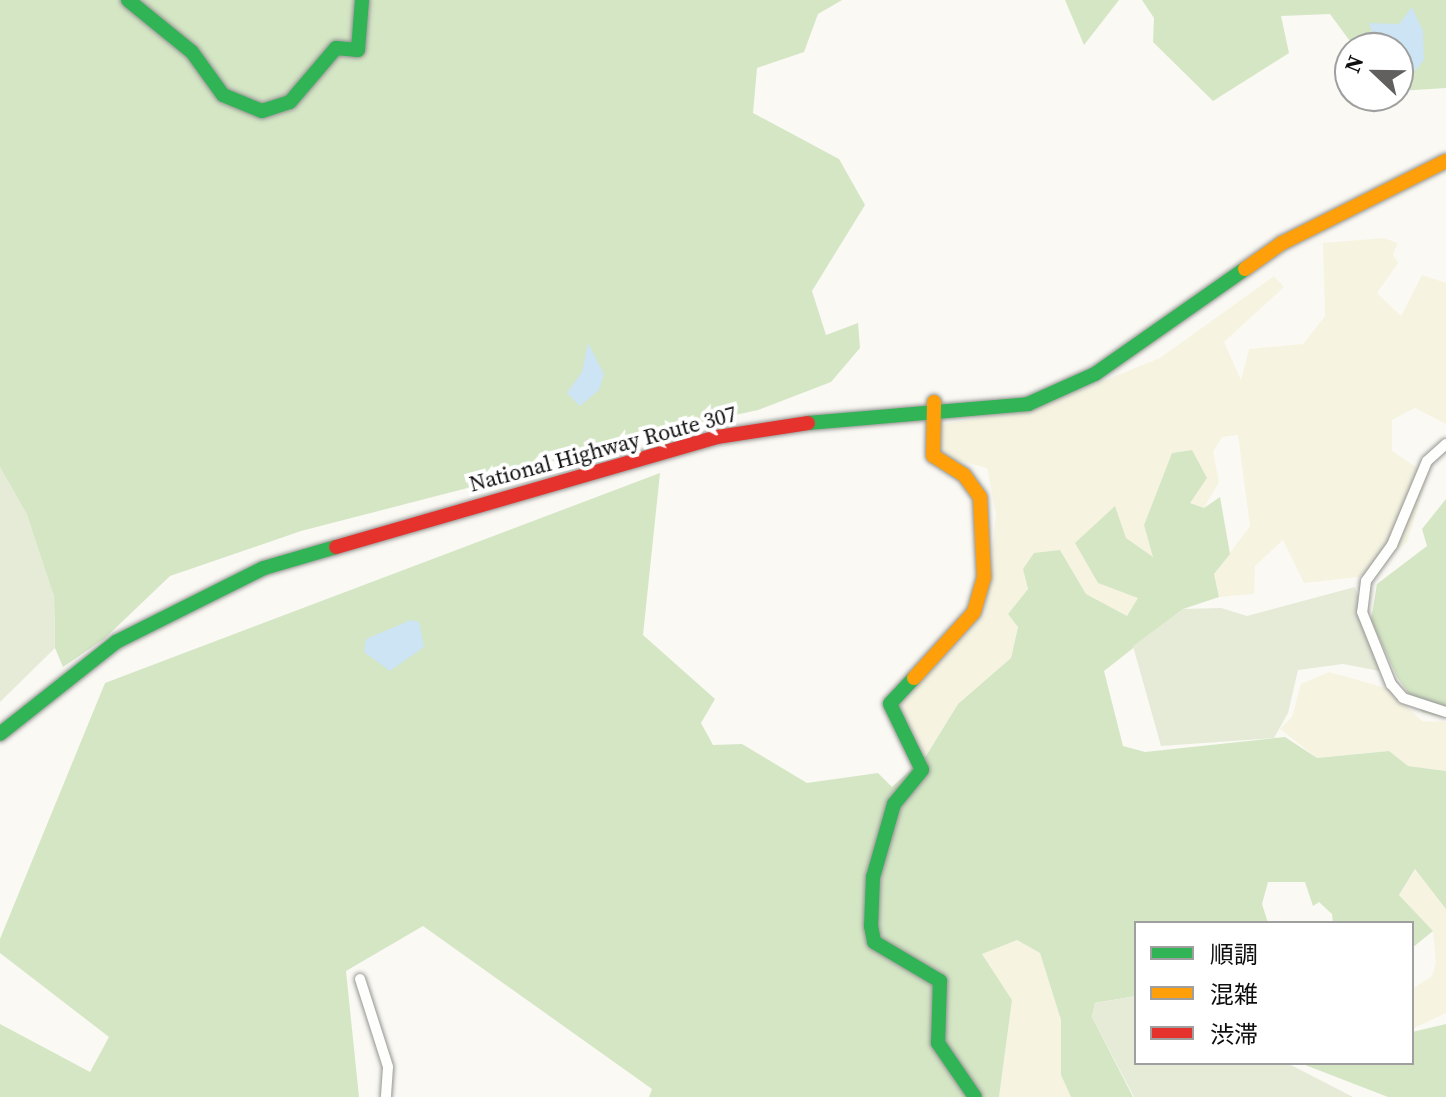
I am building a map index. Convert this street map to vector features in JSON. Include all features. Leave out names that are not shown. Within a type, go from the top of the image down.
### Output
[{"type":"main road","points":[[128,0],[192,52],[223,95],[262,111],[290,102],[336,48],[358,50],[362,0]]},
{"type":"main road","name":"National Highway Route 307","points":[[0,734],[116,642],[264,568],[717,437],[934,408],[1028,404],[1095,374],[1282,243],[1446,161]]},
{"type":"main road","points":[[934,408],[933,456],[964,475],[980,497],[984,578],[974,612],[890,704],[922,770],[894,804],[873,877],[871,926],[874,942],[940,981],[938,1043],[975,1097]]},
{"type":"street","points":[[1446,444],[1427,461],[1392,545],[1366,581],[1362,612],[1391,684],[1403,698],[1446,712]]},
{"type":"street","points":[[360,979],[388,1067],[386,1097]]},
{"type":"shaded area","points":[[1384,238],[1398,243],[1393,254],[1398,263],[1377,293],[1401,316],[1422,275],[1446,283],[1446,424],[1415,408],[1392,420],[1392,451],[1428,475],[1407,542],[1359,577],[1304,583],[1283,540],[1255,566],[1254,594],[1219,597],[1214,574],[1250,526],[1238,435],[1222,437],[1213,452],[1219,482],[1204,508],[1189,503],[1192,450],[1172,453],[1144,525],[1154,559],[1126,538],[1139,598],[1127,616],[1086,594],[1060,550],[1023,569],[1028,589],[1008,614],[1018,626],[1011,658],[958,704],[926,756],[899,706],[985,615],[996,515],[987,468],[941,456],[939,425],[1037,408],[1160,358],[1274,276],[1284,287],[1224,342],[1241,380],[1249,349],[1303,344],[1325,316],[1323,243]]},
{"type":"shaded area","points":[[1329,672],[1386,688],[1422,721],[1446,722],[1446,771],[1408,766],[1388,751],[1317,758],[1280,729],[1292,717],[1301,684]]},
{"type":"shaded area","points":[[1416,869],[1446,909],[1446,1013],[1414,1028],[1414,988],[1432,976],[1436,963],[1433,931],[1399,895]]},
{"type":"shaded area","points":[[1017,940],[1040,953],[1061,1020],[1061,1075],[1071,1097],[999,1097],[1012,1000],[982,954]]},
{"type":"green space","points":[[0,0],[842,0],[818,14],[804,52],[757,68],[753,113],[839,159],[865,205],[812,291],[826,335],[858,323],[860,348],[831,382],[758,410],[610,442],[483,484],[301,531],[170,576],[104,639],[63,667],[55,648],[54,596],[0,467]]},
{"type":"green space","points":[[1065,0],[1119,0],[1084,45]]},
{"type":"green space","points":[[1142,0],[1446,0],[1446,88],[1414,90],[1414,32],[1343,32],[1330,14],[1281,16],[1289,53],[1213,101],[1153,42],[1154,18]]},
{"type":"green space","points":[[1192,450],[1207,478],[1190,503],[1204,508],[1220,497],[1230,554],[1214,574],[1219,597],[1183,609],[1104,671],[1123,746],[1145,752],[1285,737],[1317,758],[1389,751],[1408,766],[1446,771],[1446,909],[1415,869],[1399,895],[1433,931],[1414,946],[1414,921],[1333,921],[1332,914],[1319,902],[1313,906],[1305,882],[1268,882],[1262,904],[1267,921],[1134,921],[1134,996],[1095,1003],[1092,1017],[1133,1097],[1071,1097],[1061,1075],[1061,1020],[1040,953],[1017,940],[982,954],[1012,1000],[999,1097],[649,1097],[652,1089],[423,926],[346,971],[359,1097],[0,1097],[0,1024],[90,1072],[109,1037],[0,953],[0,939],[105,683],[660,473],[643,635],[715,699],[701,723],[713,745],[742,744],[807,783],[878,773],[892,787],[926,756],[958,704],[1011,658],[1018,627],[1008,614],[1028,589],[1023,569],[1034,553],[1060,550],[1086,594],[1127,616],[1138,598],[1098,583],[1075,543],[1115,506],[1126,538],[1153,557],[1144,525],[1172,453]]},
{"type":"green space","points":[[0,467],[27,514],[54,596],[55,648],[0,702]]},
{"type":"green space","points":[[1446,499],[1446,718],[1422,712],[1397,677],[1371,620],[1377,584],[1427,546],[1422,529]]},
{"type":"green space","points":[[1355,587],[1380,671],[1343,664],[1298,670],[1288,713],[1274,738],[1161,746],[1133,646],[1183,609],[1221,608],[1247,616]]},
{"type":"green space","points":[[1134,996],[1134,1065],[1291,1065],[1353,1097],[1134,1097],[1092,1017],[1095,1003]]},
{"type":"green space","points":[[1446,1024],[1446,1097],[1388,1097],[1305,1065],[1414,1065],[1414,1032]]},
{"type":"water","points":[[1412,7],[1423,31],[1424,60],[1415,71],[1414,32],[1372,32],[1369,23],[1399,24]]},
{"type":"water","points":[[588,343],[604,374],[599,390],[580,406],[567,393],[582,372]]},
{"type":"water","points":[[411,620],[419,622],[424,647],[390,671],[364,652],[366,639]]},
{"type":"traffic: fast","points":[[128,0],[192,52],[223,95],[262,111],[290,102],[336,48],[358,50],[362,0]]},
{"type":"traffic: fast","points":[[808,423],[1028,404],[1095,374],[1245,269]]},
{"type":"traffic: fast","points":[[0,734],[116,642],[264,568],[336,547]]},
{"type":"traffic: fast","points":[[914,678],[890,704],[922,770],[894,804],[873,877],[871,926],[874,942],[940,981],[938,1043],[975,1097]]},
{"type":"traffic: slow","points":[[1245,269],[1282,243],[1446,161]]},
{"type":"traffic: slow","points":[[914,678],[974,612],[984,578],[980,497],[964,475],[933,456],[934,402]]},
{"type":"traffic: jam","points":[[336,547],[717,437],[808,423]]}]
